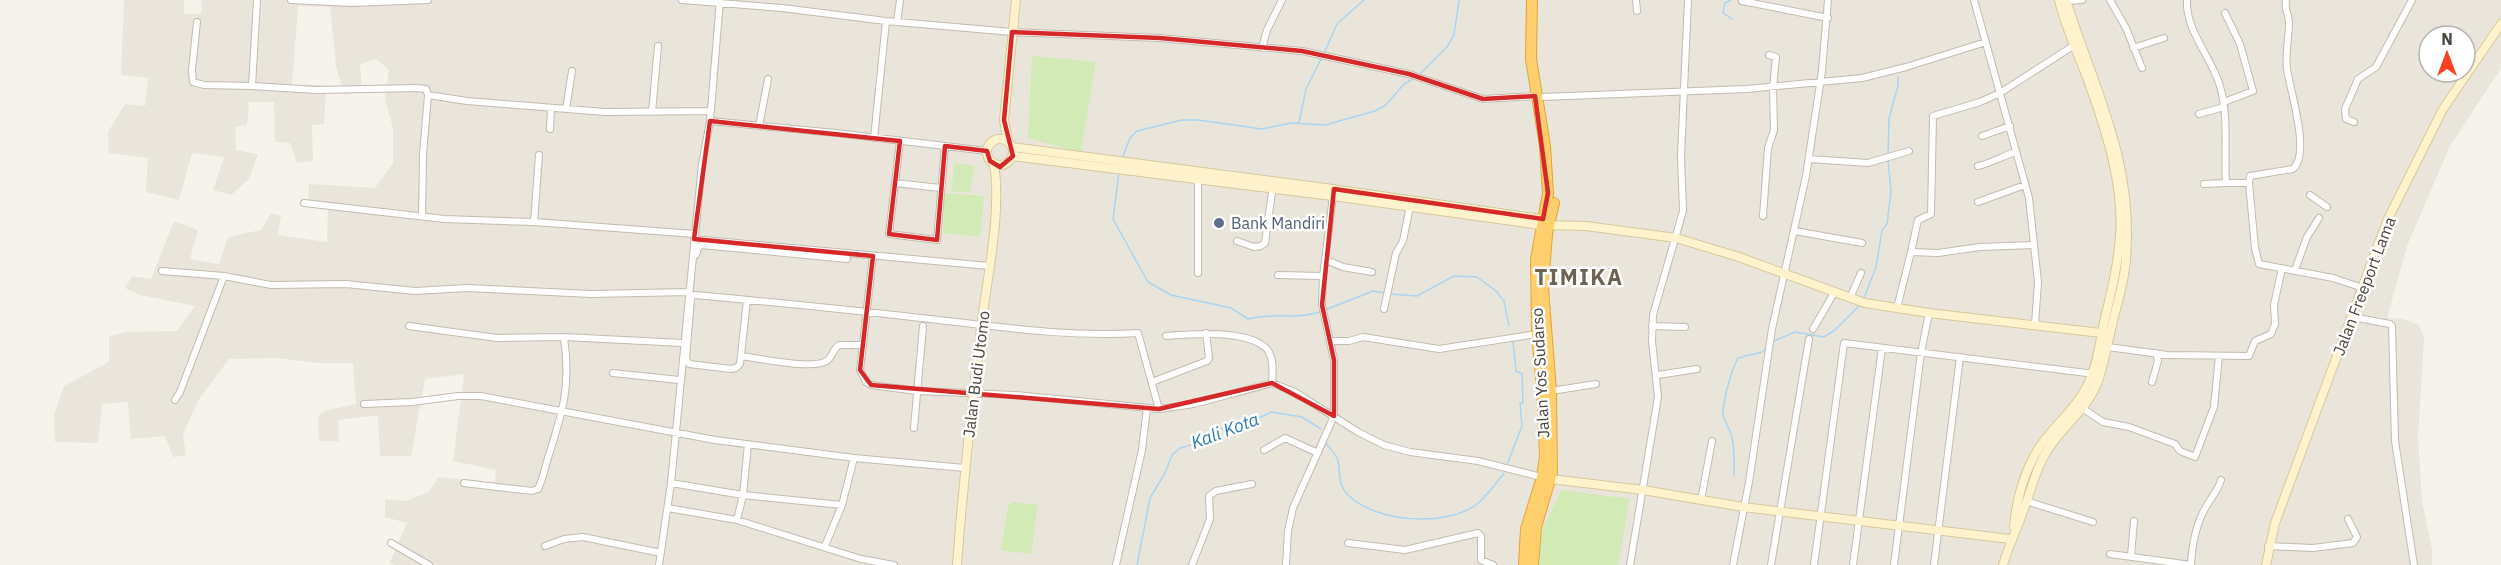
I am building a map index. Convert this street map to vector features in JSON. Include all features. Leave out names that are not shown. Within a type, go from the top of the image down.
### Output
[{"type":"highway","name":"Jalan Yos Sudarso","points":[[1532,0],[1530,59],[1539,97]]},
{"type":"highway","name":"Jalan Yos Sudarso","points":[[1533,565],[1536,527],[1547,478],[1551,391],[1543,312],[1548,193],[1536,42],[1538,0]]},
{"type":"highway","name":"Jalan Yos Sudarso","points":[[1524,565],[1526,529],[1547,478],[1537,334],[1536,259],[1548,223]]},
{"type":"street","points":[[252,86],[257,0]]},
{"type":"street","points":[[291,0],[428,0]]},
{"type":"street","points":[[682,0],[720,1],[886,21],[1012,32],[1160,38],[1302,51],[1409,74],[1483,99],[1773,88],[1820,83],[1877,75],[1986,42]]},
{"type":"street","points":[[897,22],[900,0]]},
{"type":"street","points":[[1004,120],[1011,148],[1005,164],[994,164],[989,160],[987,151],[1004,120],[1016,0]]},
{"type":"street","points":[[1262,48],[1267,30],[1282,0]]},
{"type":"street","points":[[1636,0],[1637,11]]},
{"type":"street","points":[[1629,565],[1658,397],[1658,375],[1652,326],[1655,303],[1676,237],[1683,200],[1681,156],[1688,0]]},
{"type":"street","points":[[1733,565],[1769,347],[1809,159],[1828,18],[1828,0]]},
{"type":"street","points":[[1974,0],[2029,198],[2038,282],[2035,324]]},
{"type":"street","points":[[2064,0],[2082,0]]},
{"type":"street","points":[[2003,565],[2030,486],[2048,450],[2082,408],[2096,386],[2101,333],[2114,284],[2120,245],[2120,210],[2114,151],[2073,46],[2064,0]]},
{"type":"street","points":[[2014,530],[2015,513],[2040,446],[2080,398],[2096,374],[2108,347],[2126,260],[2128,230],[2125,193],[2096,80],[2064,0]]},
{"type":"street","points":[[2110,0],[2126,28],[2142,68]]},
{"type":"street","points":[[2187,0],[2189,16],[2220,84],[2224,104],[2226,183]]},
{"type":"street","points":[[2286,0],[2285,9],[2289,22],[2287,69],[2300,148],[2298,164],[2293,169],[2250,176],[2257,262],[2261,266],[2295,270],[2363,288]]},
{"type":"street","points":[[2354,122],[2346,119],[2345,109],[2355,85],[2361,75],[2376,67],[2412,0]]},
{"type":"street","points":[[659,565],[676,434],[679,380],[702,164],[710,121],[720,1]]},
{"type":"street","points":[[1742,1],[1828,18]]},
{"type":"street","points":[[2199,114],[2253,91],[2240,44],[2224,13]]},
{"type":"street","points":[[874,138],[886,21]]},
{"type":"street","points":[[197,22],[193,82],[204,85],[317,90],[426,89],[428,95],[423,155],[422,216]]},
{"type":"street","name":"Jalan Freeport Lama","points":[[2266,565],[2268,546],[2275,523],[2387,221],[2443,109],[2501,24]]},
{"type":"street","points":[[2133,48],[2164,38]]},
{"type":"street","points":[[652,112],[658,46]]},
{"type":"street","points":[[1897,308],[1918,220],[1931,214],[1932,117],[2000,93],[2073,46]]},
{"type":"street","points":[[1763,216],[1768,148],[1774,130],[1773,88],[1776,57],[1769,55]]},
{"type":"street","points":[[566,109],[572,71]]},
{"type":"street","points":[[759,126],[768,79]]},
{"type":"street","points":[[428,95],[467,101],[566,109],[652,112],[711,111]]},
{"type":"street","points":[[550,129],[551,108]]},
{"type":"street","points":[[710,121],[987,151]]},
{"type":"street","points":[[1982,136],[2010,126]]},
{"type":"street","points":[[995,140],[1011,148],[1198,179],[1273,185],[1410,206],[1676,237],[1850,298],[1929,313],[2101,333]]},
{"type":"street","points":[[900,141],[889,234],[937,240],[945,146]]},
{"type":"street","points":[[1011,148],[1548,223]]},
{"type":"street","points":[[1809,159],[1868,163],[1910,151]]},
{"type":"street","points":[[1978,166],[1995,162],[2000,157],[2016,152]]},
{"type":"street","points":[[534,222],[539,155]]},
{"type":"street","name":"Jalan Budi Utomo","points":[[957,565],[972,395],[997,183],[994,164]]},
{"type":"street","name":"Jalan Budi Utomo","points":[[997,183],[1005,164]]},
{"type":"street","points":[[1197,273],[1198,179]]},
{"type":"street","points":[[895,183],[940,188]]},
{"type":"street","points":[[2204,184],[2249,183]]},
{"type":"street","points":[[1978,202],[2025,184]]},
{"type":"street","points":[[1237,242],[1254,247],[1265,243],[1273,185]]},
{"type":"street","points":[[2310,195],[2327,207]]},
{"type":"street","points":[[1286,565],[1288,531],[1293,508],[1334,416],[1334,360],[1327,319],[1322,309],[1323,276],[1333,196]]},
{"type":"street","points":[[304,203],[422,216],[534,222],[989,266]]},
{"type":"street","points":[[1384,309],[1396,253],[1403,242],[1410,206]]},
{"type":"street","points":[[2295,270],[2307,237],[2319,218]]},
{"type":"street","points":[[1795,231],[1862,243]]},
{"type":"street","points":[[699,296],[693,286],[693,280],[698,247],[702,245],[847,259]]},
{"type":"street","points":[[1911,252],[1938,253],[1980,247],[2034,245]]},
{"type":"street","points":[[873,256],[860,370],[866,382],[878,386],[917,392],[1037,397],[1159,409],[1194,404],[1272,383],[1295,392],[1371,439],[1394,448],[1478,461],[1547,478],[1643,490],[1743,507],[2010,539]]},
{"type":"street","points":[[1326,260],[1343,267],[1372,272]]},
{"type":"street","points":[[2108,347],[2156,353],[2249,356],[2255,341],[2271,334],[2276,324],[2274,304],[2282,268]]},
{"type":"street","points":[[162,271],[224,276],[271,285],[346,284],[415,291],[477,288],[591,294],[688,292]]},
{"type":"street","points":[[1850,298],[1861,273]]},
{"type":"street","points":[[1278,275],[1323,276]]},
{"type":"street","points":[[175,400],[224,276]]},
{"type":"street","points":[[1813,329],[1834,293]]},
{"type":"street","points":[[747,300],[740,364],[736,368],[689,364],[686,359],[692,296],[747,300],[1064,334],[1138,333],[1159,409]]},
{"type":"street","points":[[1894,565],[1921,353],[1929,313]]},
{"type":"street","points":[[2352,316],[2392,326],[2396,454],[2414,565]]},
{"type":"street","points":[[409,326],[497,338],[564,337],[683,343]]},
{"type":"street","points":[[914,428],[923,326]]},
{"type":"street","points":[[1652,326],[1685,327]]},
{"type":"street","points":[[1152,382],[1209,360],[1206,333]]},
{"type":"street","points":[[1166,336],[1206,333],[1233,335],[1265,347],[1272,360],[1272,383]]},
{"type":"street","points":[[1330,341],[1348,341],[1363,337],[1439,349],[1537,334]]},
{"type":"street","points":[[464,483],[532,491],[538,489],[563,412],[568,383],[564,337]]},
{"type":"street","points":[[1771,565],[1809,339]]},
{"type":"street","points":[[1814,565],[1844,343],[2096,374]]},
{"type":"street","points":[[741,356],[799,364],[819,364],[827,361],[839,345],[863,345]]},
{"type":"street","points":[[1853,565],[1882,348]]},
{"type":"street","points":[[2152,382],[2158,361],[2156,353]]},
{"type":"street","points":[[2082,408],[2103,422],[2129,427],[2175,444],[2180,451],[2196,457],[2214,407],[2219,356]]},
{"type":"street","points":[[1934,565],[1960,357]]},
{"type":"street","points":[[1658,375],[1697,369]]},
{"type":"street","points":[[613,373],[679,380]]},
{"type":"street","points":[[1551,391],[1596,384]]},
{"type":"street","points":[[364,404],[468,396],[496,398],[676,434],[854,458],[965,468]]},
{"type":"street","points":[[1116,565],[1142,450],[1147,408]]},
{"type":"street","points":[[1264,450],[1285,438],[1318,453]]},
{"type":"street","points":[[1701,500],[1712,441]]},
{"type":"street","points":[[737,520],[743,495],[748,444]]},
{"type":"street","points":[[825,546],[842,505],[854,458]]},
{"type":"street","points":[[2110,554],[2191,565],[2200,520],[2221,480]]},
{"type":"street","points":[[670,483],[743,495],[842,505]]},
{"type":"street","points":[[1192,565],[1210,519],[1209,496],[1216,491],[1252,484]]},
{"type":"street","points":[[2026,501],[2093,522]]},
{"type":"street","points":[[668,508],[737,520],[825,546],[860,562],[894,565]]},
{"type":"street","points":[[2268,546],[2313,548],[2353,543],[2356,537],[2349,519]]},
{"type":"street","points":[[2131,556],[2134,521]]},
{"type":"street","points":[[1348,543],[1405,550],[1478,534],[1481,536],[1481,560],[1494,565]]},
{"type":"street","points":[[545,546],[564,539],[583,537],[661,554]]},
{"type":"street","points":[[391,543],[429,565]]},
{"type":"highlighted area","points":[[1012,32],[1160,38],[1302,51],[1409,74],[1483,99],[1535,96],[1548,193],[1543,219],[1334,189],[1322,305],[1334,360],[1334,416],[1272,383],[1159,409],[871,385],[860,370],[873,256],[694,239],[710,121],[900,141],[889,234],[937,240],[945,146],[987,151],[990,161],[1000,167],[1013,156],[1004,120]]},
{"type":"shaded area","points":[[124,0],[184,0],[184,14],[201,14],[202,0],[2501,0],[2501,68],[2449,148],[2407,246],[2387,318],[2402,319],[2419,325],[2424,338],[2418,438],[2422,501],[2432,550],[2432,565],[394,565],[390,562],[407,523],[385,517],[385,499],[406,501],[429,492],[438,477],[495,483],[496,470],[453,461],[464,374],[425,379],[411,456],[380,456],[378,415],[338,420],[339,441],[319,441],[318,416],[324,411],[356,404],[353,363],[319,363],[278,358],[229,359],[199,399],[183,434],[186,455],[173,457],[165,436],[131,439],[128,402],[102,404],[98,443],[55,442],[54,415],[64,386],[109,362],[109,336],[126,332],[177,331],[195,306],[140,295],[125,288],[132,276],[151,279],[174,221],[198,230],[190,259],[219,264],[228,237],[261,230],[271,213],[281,216],[278,235],[327,242],[328,207],[308,204],[309,184],[375,188],[393,163],[393,128],[385,99],[389,70],[376,59],[360,64],[362,92],[344,95],[336,66],[330,7],[298,6],[292,85],[326,85],[324,124],[312,125],[313,161],[297,163],[290,143],[275,142],[274,102],[249,102],[247,125],[235,127],[236,150],[258,154],[249,179],[231,195],[213,190],[224,157],[192,153],[179,200],[146,192],[148,158],[109,153],[108,132],[125,104],[145,106],[148,78],[121,75]]},
{"type":"green space","points":[[1032,56],[1096,62],[1081,153],[1028,138]]},
{"type":"green space","points":[[955,163],[975,166],[970,193],[951,191]]},
{"type":"green space","points":[[944,193],[984,196],[980,237],[943,233]]},
{"type":"green space","points":[[1562,490],[1630,499],[1618,565],[1535,565],[1536,541]]},
{"type":"green space","points":[[1014,502],[1038,505],[1031,554],[1001,550],[1008,506]]},
{"type":"waterway","points":[[1325,51],[1337,24],[1364,0]]},
{"type":"waterway","name":"Kali Kota","points":[[1421,73],[1447,47],[1454,35],[1459,0]]},
{"type":"waterway","points":[[1731,0],[1725,3],[1723,13],[1732,19]]},
{"type":"waterway","points":[[1299,123],[1306,89],[1321,59]]},
{"type":"waterway","points":[[1888,155],[1889,118],[1898,86],[1898,76]]},
{"type":"waterway","name":"Kali Kota","points":[[1122,159],[1130,138],[1137,131],[1182,120],[1262,129],[1291,123],[1325,125],[1375,111],[1386,105],[1404,84],[1413,79]]},
{"type":"waterway","points":[[1864,298],[1876,267],[1882,230],[1887,224],[1891,191],[1888,160]]},
{"type":"waterway","name":"Kali Kota","points":[[1119,172],[1113,219],[1148,282],[1171,295],[1231,308],[1248,319],[1320,312]]},
{"type":"waterway","name":"Kali Kota","points":[[1390,294],[1417,296],[1454,276],[1477,277],[1496,291],[1504,301],[1509,326]]},
{"type":"waterway","name":"Kali Kota","points":[[1325,310],[1373,291],[1385,293]]},
{"type":"waterway","points":[[1774,341],[1795,332],[1824,337],[1835,330],[1859,306]]},
{"type":"waterway","name":"Kali Kota","points":[[1507,465],[1522,426],[1520,403],[1523,403],[1522,374],[1516,371],[1513,342]]},
{"type":"waterway","points":[[1734,476],[1733,443],[1723,415],[1726,392],[1738,358],[1766,349]]},
{"type":"waterway","name":"Kali Kota","points":[[1137,565],[1150,498],[1165,473],[1172,455],[1180,448],[1198,443],[1224,427],[1249,423],[1271,412],[1302,417],[1321,429]]},
{"type":"waterway","name":"Kali Kota","points":[[1325,442],[1335,454],[1341,483],[1348,495],[1360,504],[1393,516],[1430,519],[1464,512],[1481,501],[1504,473]]},
{"type":"place","name":"Bank Mandiri","points":[[1219,223]]},
{"type":"district","name":"TIMIKA","points":[[1579,277]]}]
